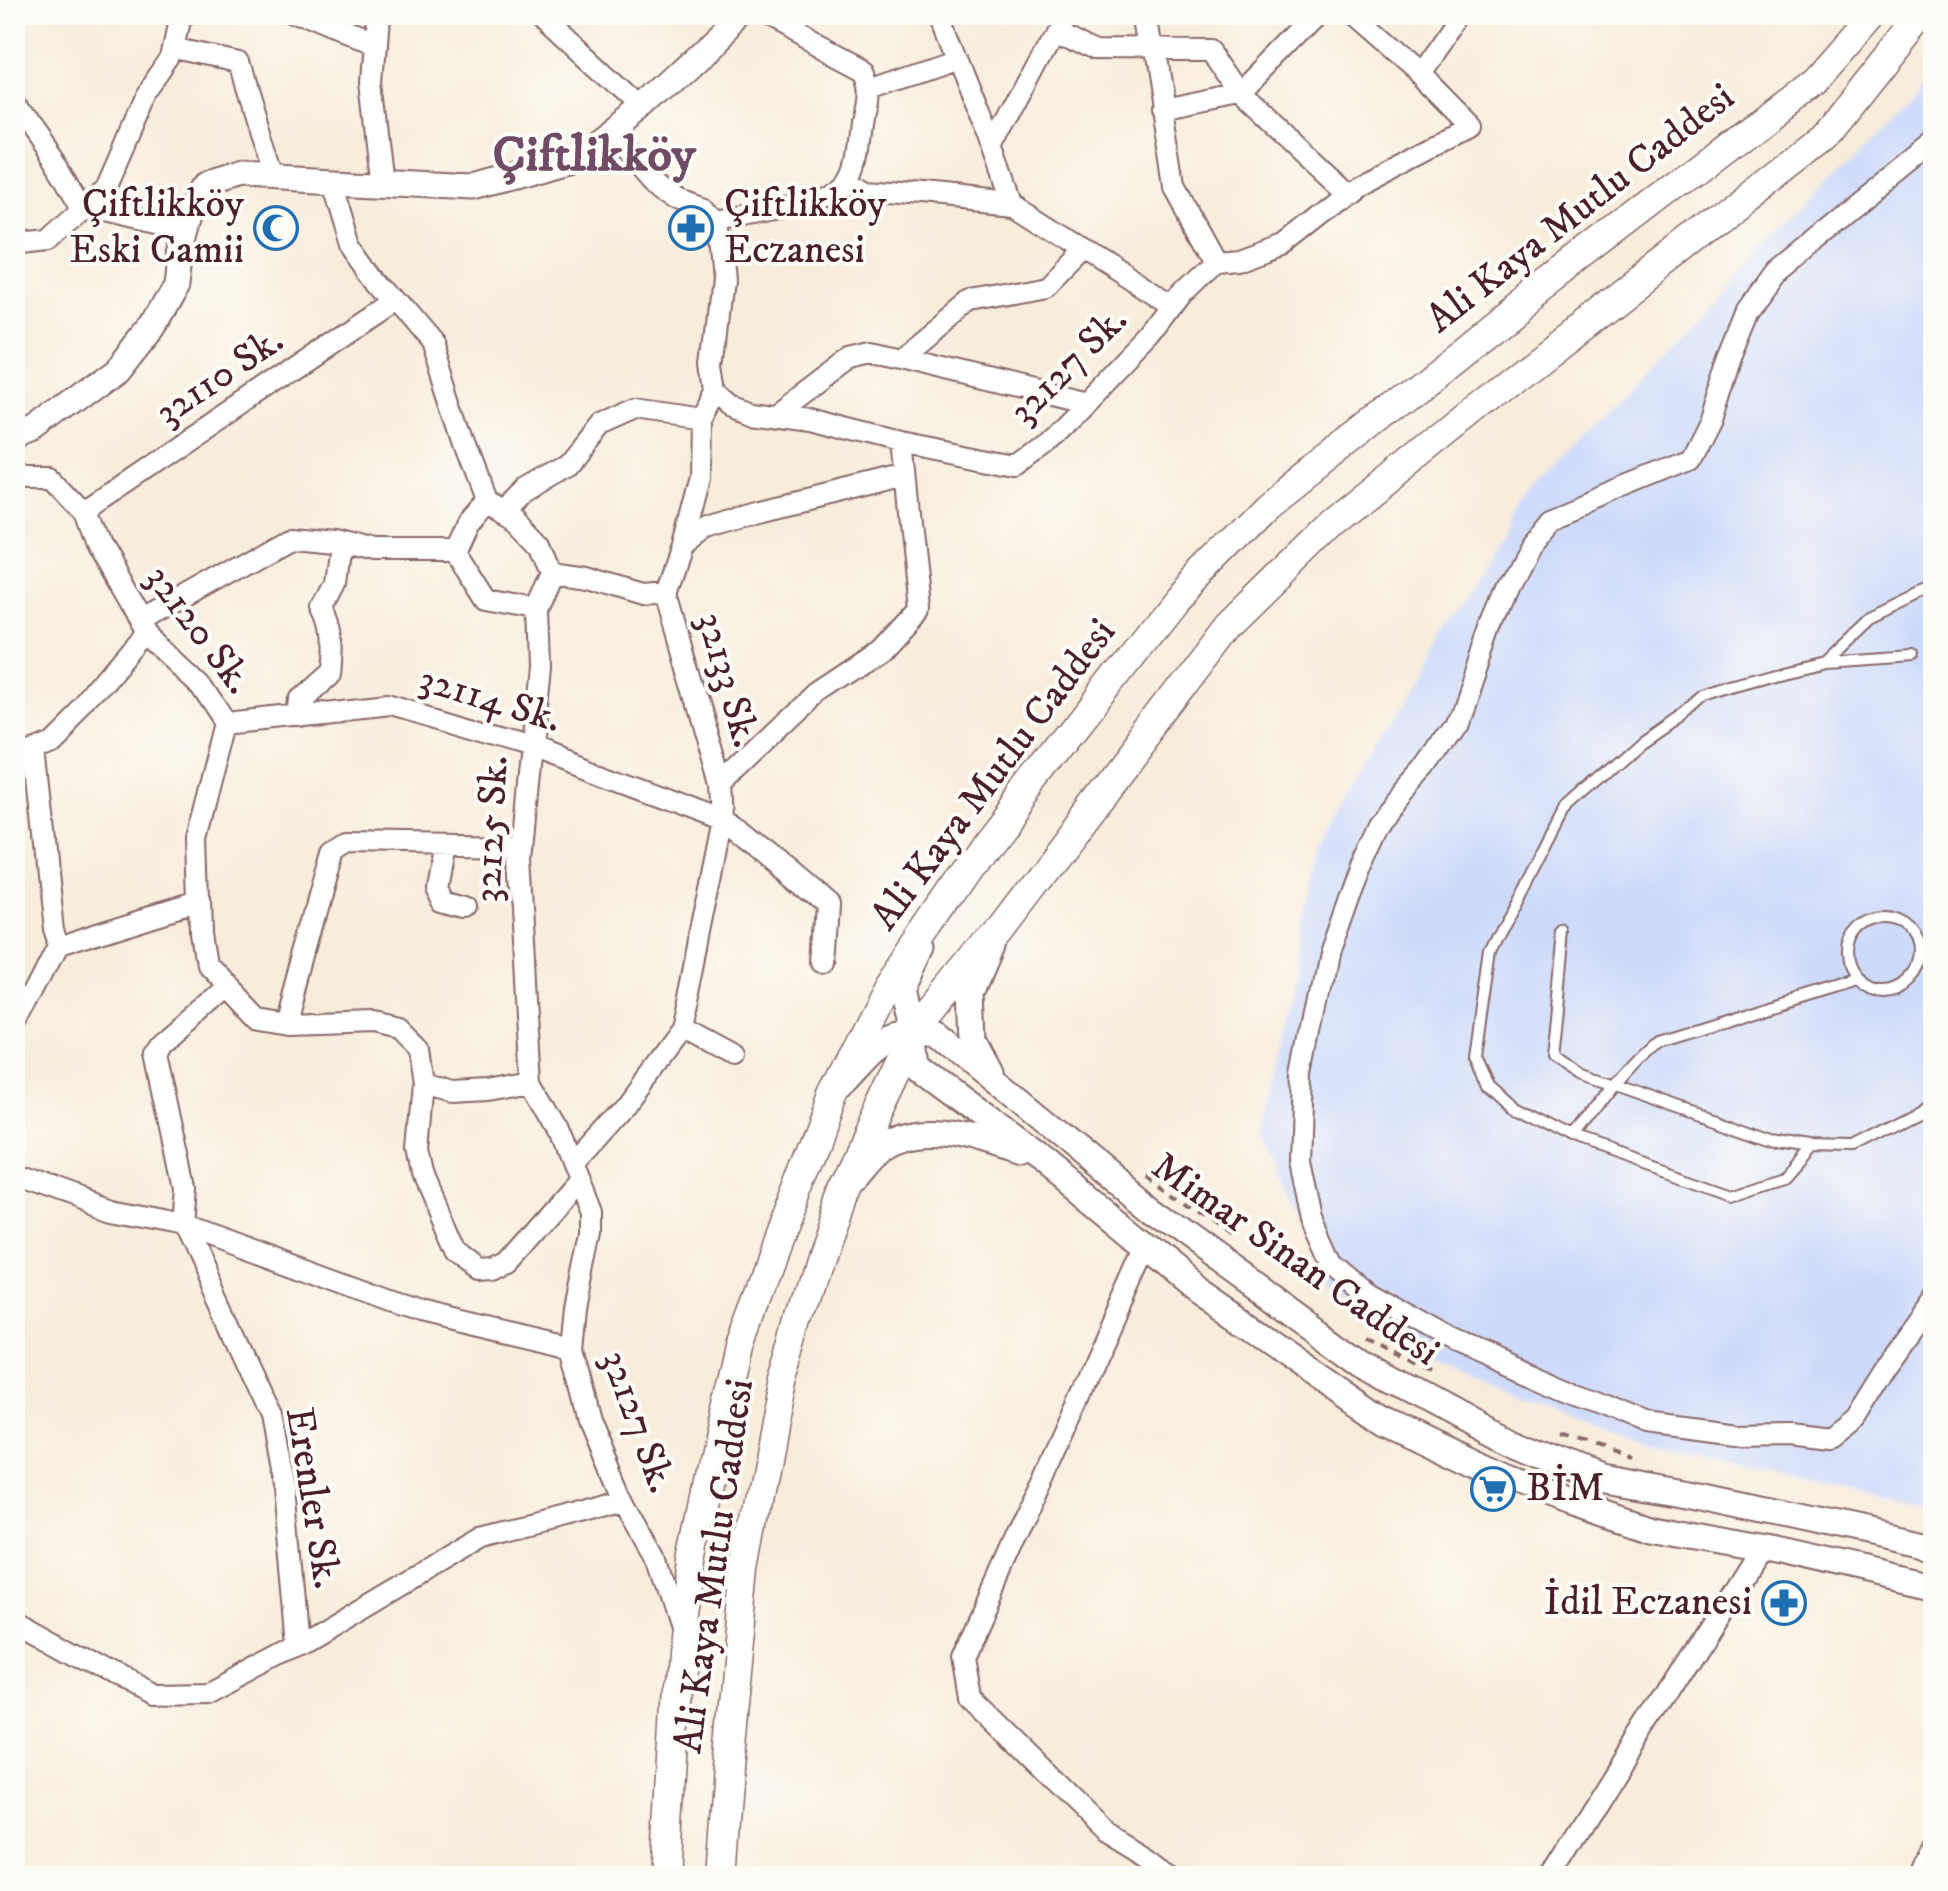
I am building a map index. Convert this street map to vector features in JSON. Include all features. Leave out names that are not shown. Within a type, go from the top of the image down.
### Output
[{"type":"main road","name":"Ali Kaya Mutlu Caddesi","points":[[667,1878],[680,1636],[692,1557],[738,1339],[832,1094],[888,985],[987,840],[1176,598],[1268,506],[1540,289],[1812,81],[1872,12]]},
{"type":"main road","name":"Ali Kaya Mutlu Caddesi","points":[[720,1878],[726,1766],[746,1570],[782,1373],[841,1186],[926,1034],[998,930],[1230,625],[1332,525],[1826,134],[1924,12]]},
{"type":"street","points":[[12,244],[49,240],[107,187],[146,97],[173,58],[182,12]]},
{"type":"street","points":[[292,12],[374,48]]},
{"type":"street","points":[[381,12],[376,20],[370,81],[383,183]]},
{"type":"street","points":[[541,12],[642,107]]},
{"type":"street","points":[[12,440],[36,431],[119,369],[152,327],[176,284],[192,209],[205,186],[237,176],[474,188],[574,159],[642,107],[745,12]]},
{"type":"street","points":[[717,221],[792,205],[833,191],[852,176],[860,151],[870,87],[864,71],[753,12]]},
{"type":"street","points":[[939,12],[1012,204]]},
{"type":"street","points":[[1151,12],[1149,20],[1175,187],[1216,261],[1239,259],[1283,243],[1358,184],[1469,126],[1418,74],[1347,12]]},
{"type":"street","points":[[1162,110],[1241,94],[1321,12]]},
{"type":"street","points":[[1418,74],[1462,12]]},
{"type":"street","points":[[992,148],[1060,21],[1100,49],[1212,50],[1241,94],[1347,193]]},
{"type":"street","points":[[176,49],[238,63],[273,177]]},
{"type":"street","points":[[870,87],[957,57]]},
{"type":"street","points":[[12,97],[85,208],[186,230]]},
{"type":"street","points":[[610,132],[655,184],[678,200],[704,209],[717,221],[723,279],[714,362],[717,390],[731,404],[750,411],[810,418],[901,442],[918,610],[881,650],[818,692],[721,784]]},
{"type":"street","points":[[1936,142],[1778,271],[1750,308],[1711,419],[1691,459],[1549,517],[1528,543],[1506,583],[1457,724],[1426,768],[1377,823],[1358,864],[1327,952],[1303,1074],[1300,1162],[1312,1218],[1332,1263],[1369,1294],[1454,1341],[1646,1424],[1738,1436],[1790,1435],[1828,1440],[1853,1420],[1936,1298]]},
{"type":"street","points":[[852,176],[869,190],[1012,204],[1172,307]]},
{"type":"street","points":[[334,180],[354,243],[433,344],[466,446],[496,506],[518,518],[540,541],[552,572],[586,577],[643,594],[666,592]]},
{"type":"street","points":[[901,359],[971,302],[1046,287],[1082,250]]},
{"type":"street","name":"32127 Sk.","points":[[901,442],[1018,465],[1046,444],[1086,404],[1216,261]]},
{"type":"street","name":"32110 Sk.","points":[[84,512],[396,300]]},
{"type":"street","points":[[776,414],[851,357],[872,352],[1086,404]]},
{"type":"street","name":"32133 Sk.","points":[[717,390],[701,419],[700,478],[666,592],[721,784],[723,819]]},
{"type":"street","points":[[455,551],[468,524],[567,466],[599,425],[634,409],[701,419]]},
{"type":"street","points":[[682,547],[708,527],[904,476]]},
{"type":"street","name":"32120 Sk.","points":[[12,478],[53,478],[84,512],[96,547],[143,627],[200,683],[226,722],[196,839],[204,965],[256,1020],[286,1025],[373,1022],[397,1028],[418,1049],[423,1084]]},
{"type":"street","points":[[12,757],[49,742],[84,708],[143,627],[289,537],[372,550],[455,551]]},
{"type":"street","points":[[299,716],[301,698],[330,672],[332,630],[322,608],[334,584],[339,543]]},
{"type":"street","points":[[455,551],[486,600],[536,609]]},
{"type":"street","name":"32125 Sk.","points":[[552,572],[536,609],[538,668],[520,845],[522,930],[532,1082],[558,1128],[575,1172]]},
{"type":"street","name":"32114 Sk.","points":[[226,722],[388,705],[530,748],[723,819],[825,905],[821,963]]},
{"type":"street","points":[[33,748],[52,928],[58,944]]},
{"type":"street","points":[[532,1082],[453,1092],[423,1084],[418,1152],[422,1175],[455,1251],[479,1270],[493,1269],[506,1262],[680,1032],[723,819]]},
{"type":"street","points":[[286,1025],[333,851],[347,842],[520,845]]},
{"type":"street","points":[[448,844],[440,886],[447,900],[468,906]]},
{"type":"street","name":"Mimar Sinan Caddesi","points":[[949,895],[904,990],[926,1034],[998,1084],[1150,1208],[1362,1363],[1485,1430],[1600,1479],[1932,1546]]},
{"type":"street","points":[[12,1036],[58,944],[198,901]]},
{"type":"street","points":[[998,930],[972,992],[974,1038],[998,1084]]},
{"type":"street","name":"Erenler Sk.","points":[[224,988],[163,1041],[157,1052],[186,1188],[184,1225],[270,1413],[284,1487],[298,1646],[480,1538],[625,1501]]},
{"type":"street","points":[[680,1032],[732,1059]]},
{"type":"street","points":[[832,1094],[886,1039],[926,1034]]},
{"type":"street","name":"Mimar Sinan Caddesi","points":[[926,1034],[918,1069],[1043,1162],[1199,1291],[1386,1420],[1480,1465],[1652,1528],[1936,1588]]},
{"type":"street","points":[[841,1186],[874,1150],[896,1138],[922,1131],[980,1140],[1043,1162]]},
{"type":"street","name":"32127 Sk.","points":[[575,1172],[591,1212],[591,1234],[572,1347],[591,1420],[625,1501],[655,1554],[680,1636]]},
{"type":"street","points":[[12,1176],[111,1211],[184,1225],[418,1311],[572,1347]]},
{"type":"street","points":[[1145,1248],[963,1656],[970,1698],[1104,1830],[1184,1878]]},
{"type":"street","points":[[1552,1878],[1759,1548]]},
{"type":"street","name":"32127 Sk.","points":[[655,1554],[692,1557]]},
{"type":"street","points":[[12,1618],[149,1694],[209,1693],[298,1646]]},
{"type":"street","points":[[1917,1878],[1936,1836]]},
{"type":"lane","points":[[1822,662],[1869,617],[1922,591],[1936,595]]},
{"type":"lane","points":[[1810,1146],[1784,1177],[1732,1195],[1572,1139],[1516,1110],[1488,1085],[1475,1052],[1490,955],[1567,804],[1639,740],[1704,694],[1822,662],[1912,656]]},
{"type":"lane","points":[[1885,917],[1908,925],[1920,945],[1918,969],[1911,979],[1889,990],[1877,990],[1856,979],[1847,956],[1848,944],[1862,924],[1885,917]]},
{"type":"lane","points":[[1565,934],[1553,1054],[1581,1072],[1778,1141],[1810,1146],[1851,1147],[1918,1113],[1936,1098]]},
{"type":"lane","points":[[1572,1139],[1641,1053],[1656,1041],[1856,979]]},
{"type":"shaded area","points":[[1935,66],[1935,1510],[1687,1455],[1515,1401],[1329,1288],[1263,1132],[1316,851],[1521,503]]},
{"type":"place","name":"Çiftlikköy Eski Camii","points":[[276,228]]},
{"type":"place","name":"Çiftlikköy Eczanesi","points":[[691,228]]},
{"type":"place","name":"BİM","points":[[1493,1489]]},
{"type":"place","name":"İdil Eczanesi","points":[[1784,1603]]},
{"type":"district","name":"Çiftlikköy","points":[[594,155]]}]
